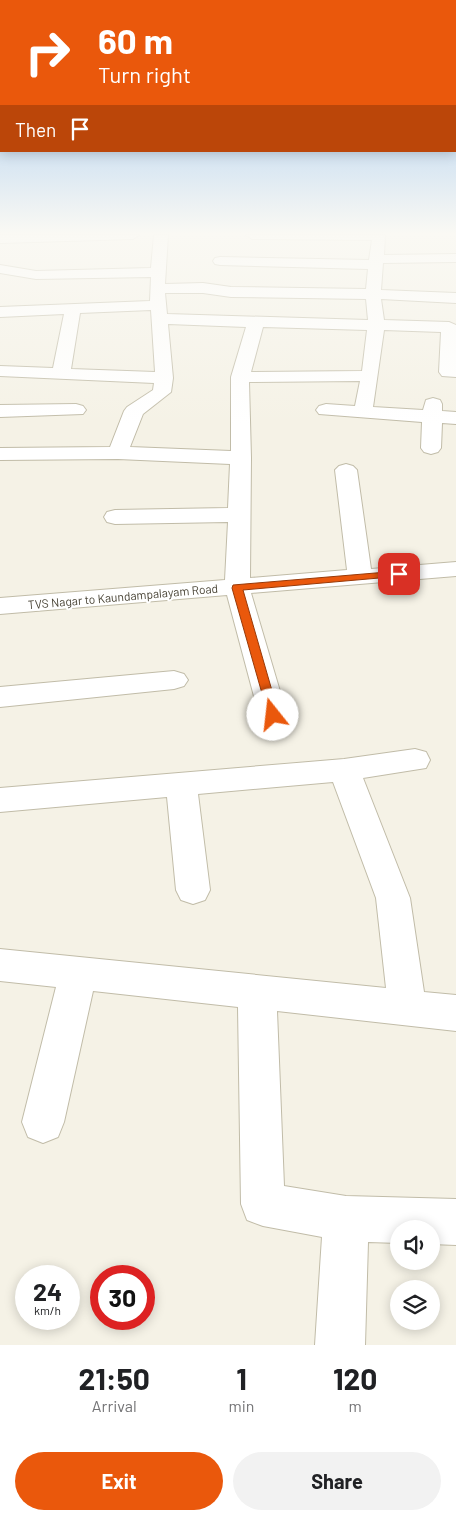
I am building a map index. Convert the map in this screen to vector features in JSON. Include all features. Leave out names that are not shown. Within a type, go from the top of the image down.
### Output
[{"type":"street","points":[[0,312],[73,310],[148,298]]},
{"type":"street","points":[[118,453],[134,411],[162,392],[164,378],[159,298]]},
{"type":"street","points":[[166,298],[256,322],[448,326],[450,376]]},
{"type":"street","points":[[363,412],[370,376],[376,324],[373,298]]},
{"type":"street","points":[[61,372],[73,310]]},
{"type":"street","points":[[256,322],[240,377],[237,588],[273,715]]},
{"type":"street","points":[[0,371],[61,372],[164,378]]},
{"type":"street","points":[[240,377],[370,376]]},
{"type":"street","points":[[0,411],[76,410]]},
{"type":"street","points":[[326,410],[363,412],[433,410],[456,418]]},
{"type":"street","points":[[431,448],[433,410]]},
{"type":"street","points":[[0,454],[118,453],[240,458]]},
{"type":"street","points":[[346,470],[360,577]]},
{"type":"street","points":[[115,517],[239,515]]},
{"type":"street","name":"TVS Nagar to Kaundampalayam Road","points":[[0,606],[456,569]]},
{"type":"street","points":[[0,697],[174,680]]},
{"type":"street","points":[[0,800],[344,770],[415,760]]},
{"type":"street","points":[[344,770],[393,898],[407,1008]]},
{"type":"street","points":[[181,784],[193,890]]},
{"type":"street","points":[[0,965],[456,1013]]},
{"type":"street","points":[[43,1122],[78,974]]},
{"type":"street","points":[[258,991],[263,1204],[346,1219],[456,1222]]},
{"type":"street","points":[[340,1345],[346,1219]]},
{"type":"route","points":[[273,715],[237,588],[399,574]]}]
